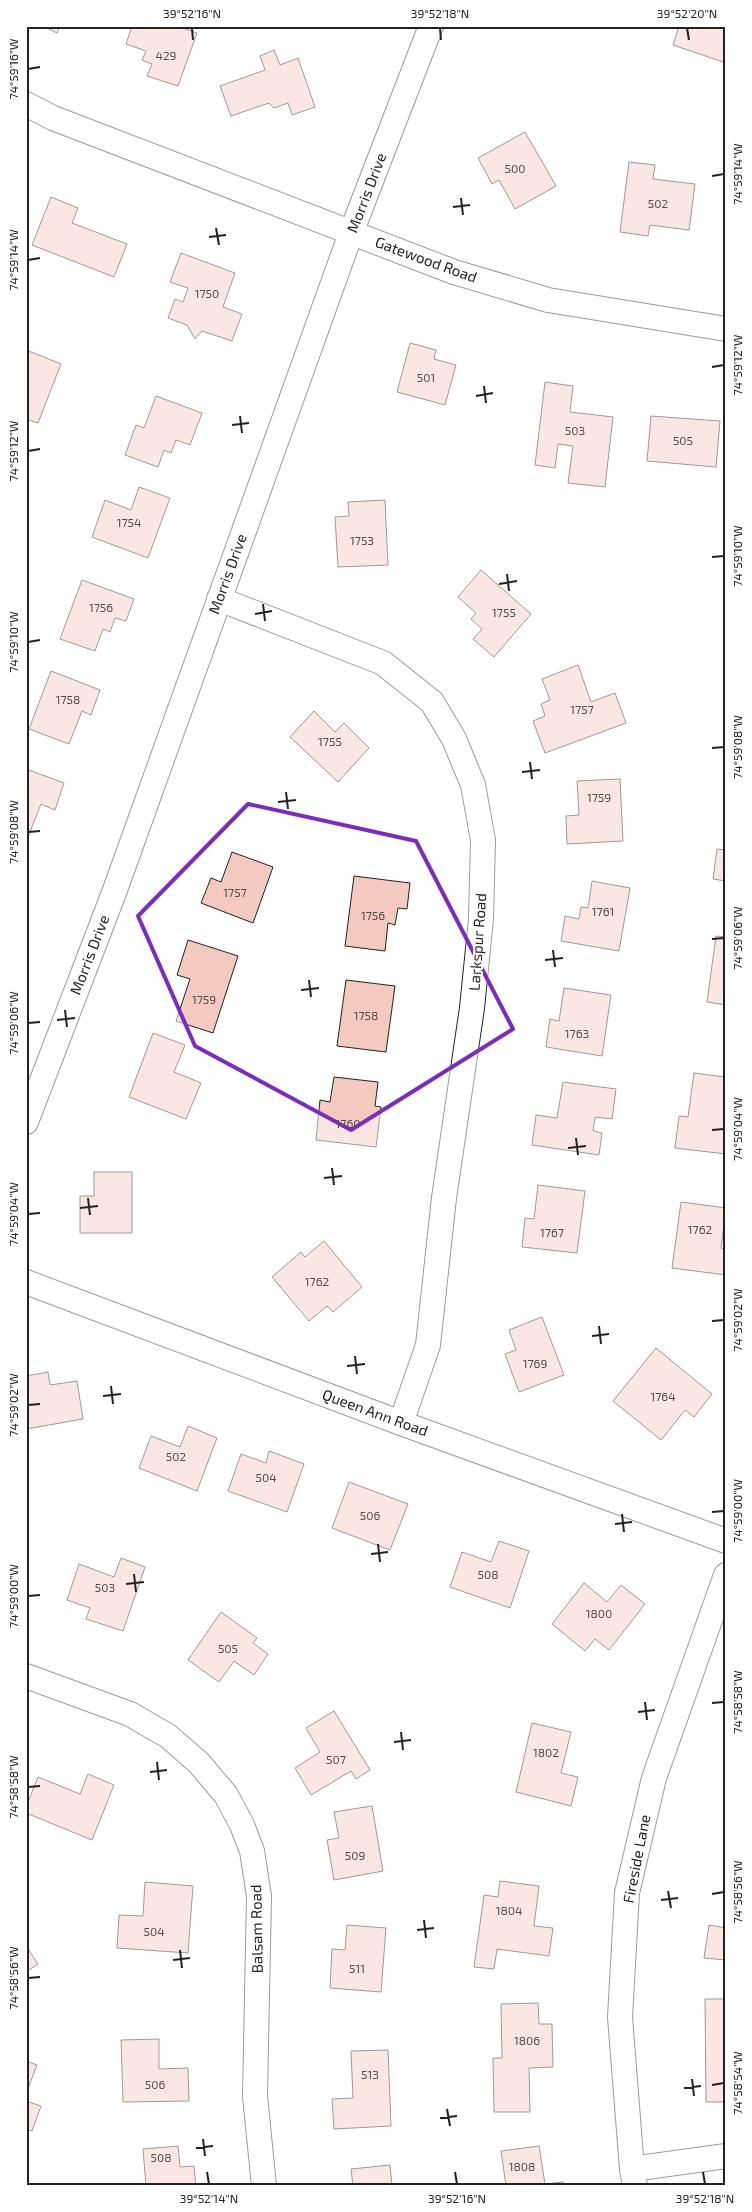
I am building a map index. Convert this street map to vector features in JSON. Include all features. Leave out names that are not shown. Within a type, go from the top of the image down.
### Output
[{"type":"street","name":"Morris Drive","points":[[26,1122],[115,890],[351,233],[431,26]]},
{"type":"street","name":"Gatewood Road","points":[[26,104],[53,118],[454,272],[548,300],[726,329]]},
{"type":"street","name":"Larkspur Road","points":[[219,600],[383,663],[432,702],[454,739],[473,785],[483,840],[481,919],[472,1008],[444,1198],[428,1345],[401,1423]]},
{"type":"street","name":"Queen Ann Road","points":[[26,1282],[401,1423],[726,1541]]},
{"type":"street","name":"Fireside Lane","points":[[634,2177],[620,2017],[627,1893],[654,1778],[726,1575]]},
{"type":"street","name":"Balsam Road","points":[[26,1676],[130,1714],[168,1736],[199,1763],[220,1788],[242,1825],[252,1851],[259,1896],[254,2096],[264,2186]]},
{"type":"street","points":[[634,2177],[726,2156]]},
{"type":"highlighted area","points":[[248,804],[416,841],[513,1029],[351,1130],[195,1046],[138,916]]},
{"type":"building","points":[[43,26],[60,26],[57,33]]},
{"type":"building","points":[[132,26],[177,26],[197,33],[178,86],[147,76],[152,64],[142,60],[146,51],[126,44]]},
{"type":"building","points":[[679,26],[726,26],[726,63],[673,45]]},
{"type":"building","points":[[274,50],[280,65],[298,58],[315,107],[292,115],[288,103],[274,108],[269,103],[231,116],[220,86],[265,70],[260,56]]},
{"type":"building","points":[[525,132],[556,186],[515,209],[499,180],[492,184],[478,158]]},
{"type":"building","points":[[629,162],[655,165],[653,179],[695,184],[689,230],[650,225],[648,236],[620,232]]},
{"type":"building","points":[[51,197],[78,208],[72,223],[127,244],[114,277],[32,245]]},
{"type":"building","points":[[181,253],[235,273],[223,307],[242,314],[232,341],[202,331],[195,339],[187,325],[168,318],[175,299],[183,302],[188,288],[170,282]]},
{"type":"building","points":[[410,343],[436,350],[434,359],[456,365],[445,405],[397,392]]},
{"type":"building","points":[[26,350],[61,364],[38,423],[26,419]]},
{"type":"building","points":[[545,382],[573,386],[570,412],[613,417],[605,487],[568,483],[573,446],[558,444],[555,468],[535,465]]},
{"type":"building","points":[[156,396],[202,413],[190,445],[176,440],[171,453],[164,450],[158,467],[125,455],[136,425],[144,428]]},
{"type":"building","points":[[651,416],[720,421],[716,467],[647,461]]},
{"type":"building","points":[[139,487],[170,498],[148,558],[92,537],[105,500],[131,510]]},
{"type":"building","points":[[385,500],[388,565],[338,567],[335,517],[349,516],[348,502]]},
{"type":"building","points":[[481,570],[531,614],[494,657],[473,639],[482,629],[471,619],[476,613],[458,597]]},
{"type":"building","points":[[82,580],[134,599],[126,621],[115,618],[110,632],[103,629],[95,651],[60,639]]},
{"type":"building","points":[[578,665],[591,702],[615,693],[626,723],[545,753],[533,721],[545,716],[541,704],[550,700],[542,679]]},
{"type":"building","points":[[51,671],[100,690],[91,715],[82,711],[69,744],[29,729]]},
{"type":"building","points":[[314,711],[335,732],[344,723],[369,748],[338,782],[290,737]]},
{"type":"building","points":[[26,769],[64,783],[55,810],[41,804],[26,842]]},
{"type":"building","points":[[620,779],[623,841],[567,844],[566,816],[579,815],[577,781]]},
{"type":"building","points":[[717,849],[726,850],[726,881],[713,879]]},
{"type":"building","points":[[232,852],[273,867],[253,923],[201,903],[211,878],[221,882]]},
{"type":"building","points":[[354,876],[410,883],[407,909],[398,908],[395,925],[388,923],[385,951],[345,946]]},
{"type":"building","points":[[592,881],[630,888],[619,951],[561,941],[565,916],[579,919],[581,907],[588,908]]},
{"type":"building","points":[[716,936],[726,937],[726,1005],[707,1002]]},
{"type":"building","points":[[188,940],[238,956],[213,1033],[176,1021],[190,979],[177,975]]},
{"type":"building","points":[[346,980],[395,986],[386,1052],[337,1046]]},
{"type":"building","points":[[564,988],[611,995],[602,1056],[546,1047],[550,1019],[559,1021]]},
{"type":"building","points":[[153,1033],[185,1045],[174,1072],[201,1083],[186,1119],[129,1097]]},
{"type":"building","points":[[726,1072],[726,1154],[675,1148],[679,1116],[688,1117],[694,1073],[725,1077]]},
{"type":"building","points":[[334,1077],[378,1082],[375,1106],[381,1107],[376,1147],[316,1140],[320,1100],[330,1102]]},
{"type":"building","points":[[563,1082],[616,1089],[612,1119],[595,1117],[593,1131],[602,1133],[599,1155],[532,1145],[536,1115],[557,1118]]},
{"type":"building","points":[[94,1172],[132,1172],[132,1233],[80,1233],[80,1196],[94,1196]]},
{"type":"building","points":[[538,1185],[585,1191],[577,1253],[522,1247],[525,1218],[534,1219]]},
{"type":"building","points":[[681,1202],[726,1208],[721,1248],[726,1249],[726,1275],[672,1268]]},
{"type":"building","points":[[324,1241],[362,1287],[333,1312],[327,1306],[309,1321],[272,1277],[301,1252],[305,1257]]},
{"type":"building","points":[[542,1317],[564,1375],[519,1392],[505,1354],[516,1350],[509,1330]]},
{"type":"building","points":[[656,1348],[712,1394],[694,1417],[685,1410],[661,1440],[613,1401]]},
{"type":"building","points":[[48,1372],[50,1385],[77,1381],[83,1419],[26,1429],[26,1376]]},
{"type":"building","points":[[188,1426],[217,1438],[197,1491],[139,1468],[151,1436],[180,1447]]},
{"type":"building","points":[[269,1451],[304,1464],[287,1512],[228,1491],[241,1454],[266,1463]]},
{"type":"building","points":[[349,1482],[408,1504],[390,1550],[332,1528]]},
{"type":"building","points":[[499,1541],[529,1551],[510,1608],[450,1587],[462,1552],[491,1562]]},
{"type":"building","points":[[121,1558],[145,1567],[123,1631],[86,1619],[90,1608],[67,1600],[79,1564],[114,1577]]},
{"type":"building","points":[[584,1583],[607,1602],[621,1585],[645,1604],[609,1650],[595,1639],[585,1651],[552,1624]]},
{"type":"building","points":[[221,1612],[257,1638],[253,1643],[268,1654],[254,1675],[234,1661],[219,1682],[188,1660]]},
{"type":"building","points":[[334,1711],[370,1770],[356,1779],[351,1771],[311,1795],[295,1768],[320,1752],[306,1728]]},
{"type":"building","points":[[532,1723],[571,1732],[561,1773],[578,1777],[571,1806],[516,1792]]},
{"type":"building","points":[[88,1774],[114,1785],[92,1840],[26,1813],[26,1807],[38,1777],[80,1794]]},
{"type":"building","points":[[372,1806],[383,1871],[334,1880],[327,1840],[339,1838],[334,1812]]},
{"type":"building","points":[[500,1881],[539,1886],[534,1926],[553,1928],[549,1956],[497,1949],[494,1969],[474,1967],[484,1895],[498,1897]]},
{"type":"building","points":[[145,1882],[193,1886],[188,1953],[117,1948],[119,1915],[143,1916]]},
{"type":"building","points":[[347,1925],[386,1928],[381,1992],[330,1988],[332,1949],[345,1950]]},
{"type":"building","points":[[709,1925],[726,1928],[726,1960],[704,1958]]},
{"type":"building","points":[[26,1946],[38,1964],[26,1972]]},
{"type":"building","points":[[705,1999],[726,1999],[726,2102],[706,2102]]},
{"type":"building","points":[[538,2003],[539,2024],[552,2024],[553,2067],[529,2068],[530,2112],[494,2112],[493,2058],[502,2058],[501,2004]]},
{"type":"building","points":[[159,2039],[159,2069],[188,2068],[189,2101],[123,2102],[121,2040]]},
{"type":"building","points":[[388,2050],[391,2126],[334,2129],[332,2099],[353,2098],[351,2051]]},
{"type":"building","points":[[26,2061],[37,2065],[26,2094]]},
{"type":"building","points":[[26,2101],[41,2106],[32,2131],[26,2129]]},
{"type":"building","points":[[178,2146],[180,2167],[194,2166],[196,2186],[146,2186],[143,2149]]},
{"type":"building","points":[[539,2146],[545,2184],[563,2182],[564,2186],[506,2186],[501,2151]]},
{"type":"building","points":[[390,2165],[392,2186],[353,2186],[351,2169]]}]
